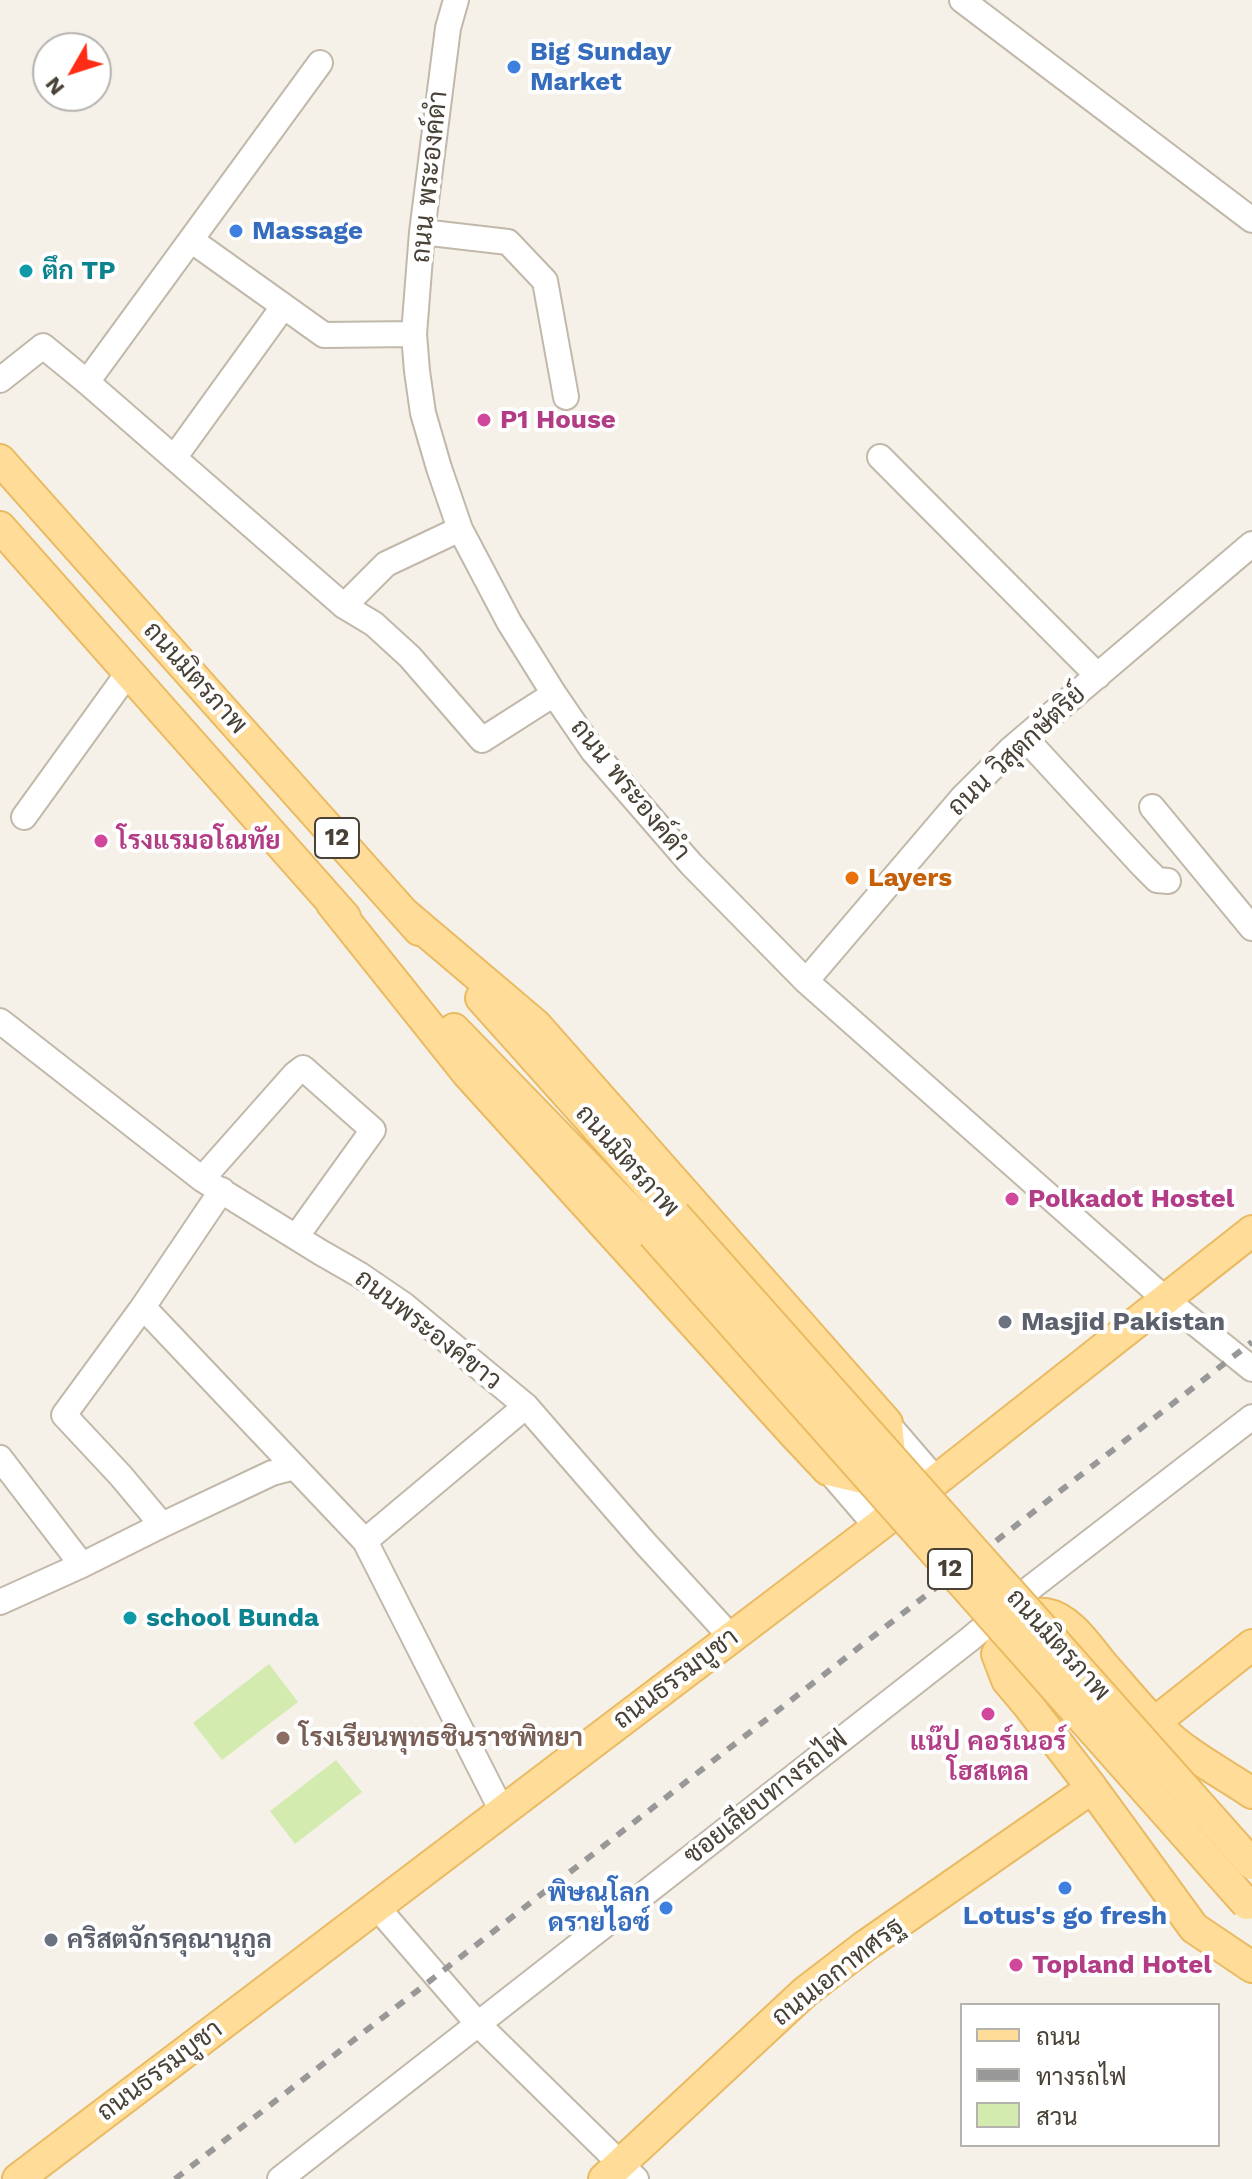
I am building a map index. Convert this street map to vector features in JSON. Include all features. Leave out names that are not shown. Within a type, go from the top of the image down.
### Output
[{"type":"main road","name":"ถนนมิตรภาพ","points":[[0,460],[405,914],[664,1224],[1249,1908]]},
{"type":"main road","name":"ถนนมิตรภาพ","points":[[0,527],[332,904],[664,1224],[1252,1864]]},
{"type":"main road","points":[[332,904],[467,1073],[828,1470],[862,1478],[890,1455],[887,1423],[536,1025],[405,914]]},
{"type":"main road","name":"ถนนธรรมบูชา","points":[[18,2179],[877,1527],[1252,1231]]},
{"type":"main road","points":[[1252,1793],[1188,1753],[1154,1723],[1090,1649],[1068,1639],[1054,1640],[1037,1647],[1026,1664],[1020,1680],[1028,1705],[1194,1928],[1252,1967]]},
{"type":"main road","points":[[1154,1723],[1252,1645]]},
{"type":"main road","name":"ถนนเอกาทศรฐ","points":[[620,2174],[805,1992],[865,1946],[1092,1788]]},
{"type":"street","name":"ถนน พระองค์ดำ","points":[[456,0],[448,28],[422,232],[414,334],[417,371],[423,413],[460,529],[509,622],[593,751],[691,864],[806,981],[1165,1299],[1252,1369]]},
{"type":"street","points":[[962,0],[1252,220]]},
{"type":"street","points":[[87,382],[320,63]]},
{"type":"street","points":[[422,232],[508,242],[545,281],[566,397]]},
{"type":"street","points":[[191,240],[324,335],[414,334]]},
{"type":"street","points":[[174,458],[283,307]]},
{"type":"street","points":[[0,380],[43,346],[344,606],[374,624],[410,657],[482,740],[554,694]]},
{"type":"street","points":[[880,457],[1098,676]]},
{"type":"street","points":[[344,606],[386,564],[460,529]]},
{"type":"street","name":"ถนน วิสุตกษัตริย์","points":[[806,981],[962,798],[1025,738],[1252,544]]},
{"type":"street","points":[[24,817],[128,673]]},
{"type":"street","points":[[1025,738],[1157,880],[1168,881]]},
{"type":"street","points":[[1152,807],[1252,928]]},
{"type":"street","name":"ถนนพระองค์ขาว","points":[[0,1021],[212,1184],[404,1305],[526,1406],[731,1637]]},
{"type":"street","points":[[162,1525],[64,1415],[143,1307],[212,1184],[295,1074],[303,1068],[373,1130],[296,1237]]},
{"type":"street","points":[[143,1307],[365,1541],[502,1811]]},
{"type":"street","points":[[365,1541],[526,1406]]},
{"type":"street","name":"ซอยเลียบทางรถไฟ","points":[[280,2179],[1252,1417]]},
{"type":"street","points":[[887,1423],[936,1480]]},
{"type":"street","points":[[0,1458],[82,1565]]},
{"type":"street","points":[[0,1602],[272,1473],[295,1467]]},
{"type":"street","points":[[828,1470],[877,1527]]},
{"type":"street","points":[[376,1906],[478,2024],[620,2174]]},
{"type":"green space","points":[[269,1664],[298,1702],[222,1760],[193,1723]]},
{"type":"green space","points":[[336,1760],[362,1792],[295,1844],[270,1811]]},
{"type":"railway","points":[[175,2179],[1252,1342]]},
{"type":"place","name":"Big Sunday Market","points":[[514,67]]},
{"type":"place","name":"Massage","points":[[236,231]]},
{"type":"place","name":"ตึก TP","points":[[26,271]]},
{"type":"place","name":"P1 House","points":[[484,420]]},
{"type":"place","name":"โรงแรมอโณทัย","points":[[101,841]]},
{"type":"place","name":"Layers","points":[[852,878]]},
{"type":"place","name":"Polkadot Hostel","points":[[1012,1199]]},
{"type":"place","name":"Masjid Pakistan","points":[[1005,1322]]},
{"type":"place","name":"school Bunda","points":[[130,1618]]},
{"type":"place","name":"แน๊ป คอร์เนอร์ โฮสเตล","points":[[988,1714]]},
{"type":"place","name":"โรงเรียนพุทธชินราชพิทยา","points":[[283,1738]]},
{"type":"place","name":"Lotus's go fresh","points":[[1065,1888]]},
{"type":"place","name":"พิษณุโลก ดรายไอซ์","points":[[666,1908]]},
{"type":"place","name":"คริสตจักรคุณานุกูล","points":[[51,1940]]},
{"type":"place","name":"Topland Hotel","points":[[1016,1965]]}]
